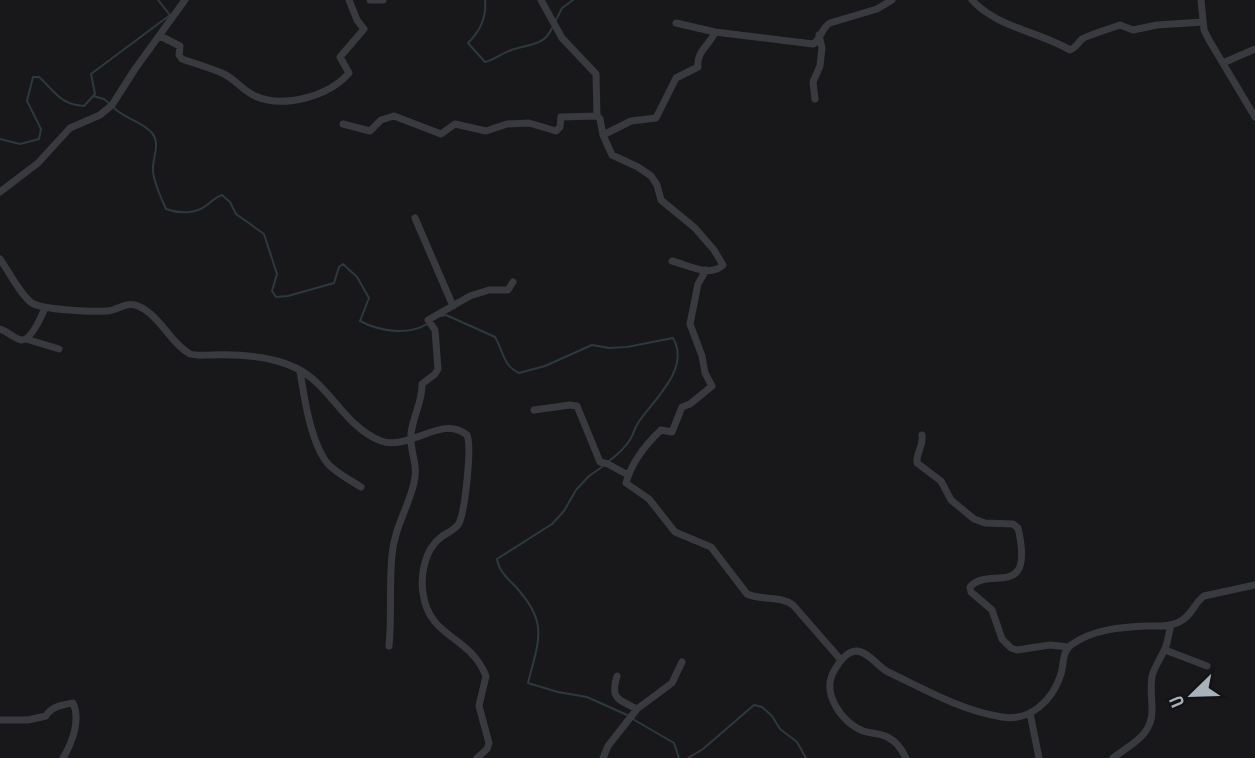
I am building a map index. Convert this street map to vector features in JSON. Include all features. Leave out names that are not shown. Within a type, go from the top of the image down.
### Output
[{"type":"street","points":[[0,191],[38,163],[70,128],[106,111],[113,104],[185,0]]},
{"type":"street","points":[[160,36],[180,46],[179,55],[183,59],[224,74],[254,96],[273,102],[288,102],[328,91],[349,72],[340,57],[365,29],[357,20],[349,0]]},
{"type":"street","points":[[370,0],[383,0]]},
{"type":"street","points":[[541,0],[565,42],[596,74],[597,116],[612,155],[651,176],[664,205],[687,221],[714,250],[722,266],[706,271],[672,261]]},
{"type":"street","points":[[676,23],[715,32],[808,44],[816,42],[825,26],[877,9],[892,0]]},
{"type":"street","points":[[972,0],[985,11],[1021,29],[1057,41],[1070,50],[1083,38],[1108,31],[1117,25],[1133,30],[1157,25],[1203,22]]},
{"type":"street","points":[[1201,0],[1203,22],[1209,40],[1255,117]]},
{"type":"street","points":[[603,135],[631,121],[656,118],[676,78],[698,67],[699,52],[710,42],[715,32]]},
{"type":"street","points":[[815,99],[813,82],[826,48],[819,34]]},
{"type":"street","points":[[1223,63],[1255,50]]},
{"type":"street","points":[[343,124],[370,131],[382,120],[394,116],[441,134],[446,133],[449,126],[454,124],[486,131],[507,124],[529,123],[556,131],[561,127],[561,117],[597,116]]},
{"type":"street","points":[[415,218],[453,306]]},
{"type":"street","points":[[0,259],[30,302],[45,308],[106,311],[135,305],[148,312],[190,354],[261,358],[299,370],[321,388],[358,427],[373,437],[390,443],[411,441],[439,430],[455,428],[466,434],[469,440],[462,516],[456,527],[434,545],[424,566],[422,581],[432,620],[472,652],[486,676],[480,713],[490,740],[487,749],[477,758]]},
{"type":"street","points":[[706,271],[698,284],[690,324],[702,356],[704,370],[712,386],[690,404],[682,407],[673,432],[661,430],[648,442],[636,457],[627,484],[649,499],[675,531],[712,547],[742,589],[753,596],[785,599],[793,605],[841,660]]},
{"type":"street","points":[[389,646],[392,555],[397,528],[416,475],[411,441],[422,398],[422,384],[438,369],[435,330],[428,320],[480,292],[508,290],[513,282]]},
{"type":"street","points":[[26,339],[36,327],[45,308]]},
{"type":"street","points":[[0,329],[21,340],[26,339],[59,349]]},
{"type":"street","points":[[299,370],[320,450],[328,463],[361,487]]},
{"type":"street","points":[[534,410],[577,406],[600,462],[628,475]]},
{"type":"street","points":[[922,435],[923,443],[917,452],[917,463],[941,481],[951,500],[974,519],[985,523],[1013,524],[1018,528],[1022,557],[1018,570],[1007,578],[981,581],[970,587],[971,592],[992,610],[1002,639],[1017,650],[1050,645],[1069,647]]},
{"type":"street","points":[[906,758],[890,738],[853,726],[839,710],[831,694],[830,683],[841,660],[850,653],[861,652],[887,671],[954,703],[1004,718],[1017,717],[1030,713],[1045,702],[1058,682],[1069,647],[1077,642],[1113,628],[1171,625],[1189,615],[1204,596],[1255,585]]},
{"type":"street","points":[[1113,758],[1137,741],[1149,726],[1152,717],[1152,676],[1164,650],[1171,625]]},
{"type":"street","points":[[1164,650],[1207,666]]},
{"type":"street","points":[[603,758],[636,709],[669,687],[682,662]]},
{"type":"street","points":[[617,676],[613,690],[615,696],[636,709]]},
{"type":"street","points":[[0,720],[33,720],[46,716],[49,711],[61,705],[74,703],[75,730],[72,743],[63,758]]},
{"type":"street","points":[[1030,713],[1039,758]]},
{"type":"waterway","points":[[0,139],[20,144],[39,139],[41,129],[27,101],[33,77],[39,77],[63,100],[84,106],[95,94],[91,74],[170,15],[158,0]]},
{"type":"waterway","points":[[485,0],[482,24],[468,43],[485,62],[538,42],[546,37],[552,28]]},
{"type":"waterway","points":[[556,20],[562,8],[573,0]]},
{"type":"waterway","points":[[93,96],[110,104]]},
{"type":"waterway","points":[[114,108],[155,137],[154,176],[166,209],[193,212],[222,195],[230,202],[236,214],[264,234],[277,274],[272,291],[276,297],[334,283],[339,267],[343,264],[357,277],[369,298],[360,321],[394,331],[411,330],[427,324]]},
{"type":"waterway","points":[[441,316],[446,315],[495,337],[506,362],[519,373],[545,366],[592,345],[627,347],[673,338],[677,361],[668,384],[637,425],[629,441],[609,461]]},
{"type":"waterway","points":[[602,467],[576,490],[564,511],[552,524],[497,559],[504,574],[526,599],[537,621],[538,643],[528,683],[587,697],[627,715]]},
{"type":"waterway","points":[[688,758],[703,749],[754,705],[762,707],[772,716],[780,729],[797,742],[806,758]]},
{"type":"waterway","points":[[631,718],[674,743],[679,758]]}]
